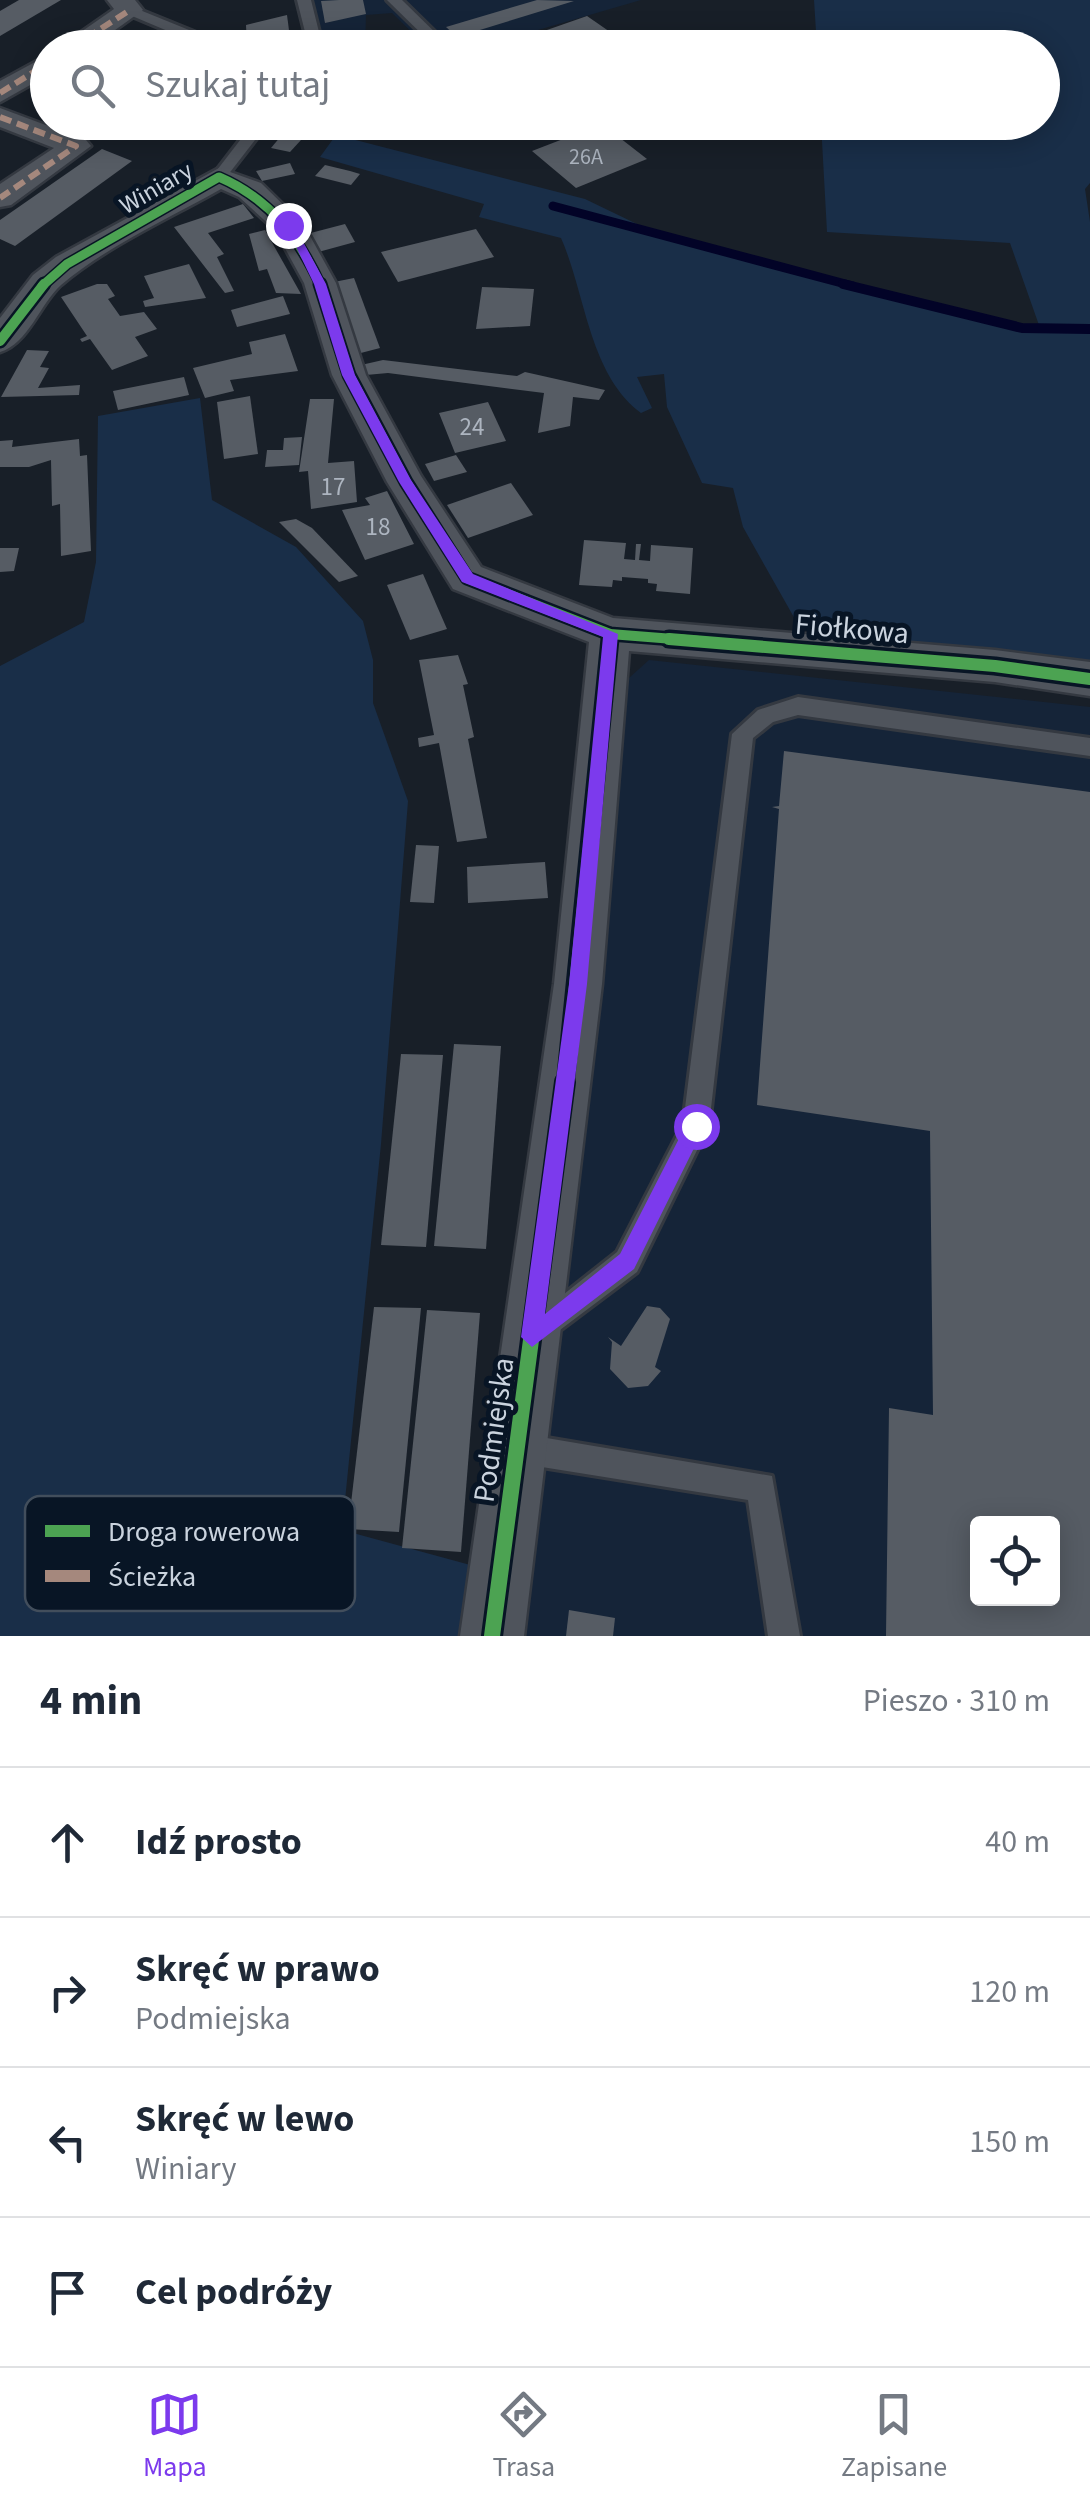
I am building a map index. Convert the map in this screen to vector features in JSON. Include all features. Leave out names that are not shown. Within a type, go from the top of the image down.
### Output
[{"type":"street","points":[[94,30],[125,5]]},
{"type":"street","points":[[0,93],[30,74]]},
{"type":"street","points":[[0,117],[30,128]]},
{"type":"street","points":[[0,198],[76,146],[60,140]]},
{"type":"street","name":"Winiary","points":[[0,341],[45,282],[67,264],[220,177],[250,190],[288,225],[320,284],[349,375],[406,482],[468,578],[610,634]]},
{"type":"street","points":[[3,284],[45,282]]},
{"type":"street","name":"Fiołkowa","points":[[610,634],[995,666],[1090,679]]},
{"type":"street","name":"Podmiejska","points":[[492,1636],[578,984],[610,634]]},
{"type":"lane","points":[[304,0],[312,30]]},
{"type":"lane","points":[[394,0],[425,30]]},
{"type":"lane","points":[[125,5],[181,30]]},
{"type":"lane","points":[[220,177],[248,140]]},
{"type":"lane","points":[[532,1337],[627,1262],[696,1126],[742,734],[766,716],[798,706],[1090,747]]},
{"type":"lane","points":[[516,1448],[761,1486],[784,1636]]},
{"type":"shaded area","points":[[304,0],[641,0],[538,30],[410,30],[392,13],[366,15],[366,30],[312,30]]},
{"type":"shaded area","points":[[814,0],[1090,0],[1090,183],[1085,189],[1090,222],[1090,664],[800,628],[743,527],[733,488],[702,483],[667,407],[664,374],[637,377],[652,408],[641,413],[610,377],[599,356],[561,238],[479,217],[484,204],[320,157],[332,140],[355,140],[585,199],[641,226],[816,277],[1022,328],[1040,328],[1010,243],[827,232],[822,140],[1060,140],[1060,30],[816,30]]},
{"type":"shaded area","points":[[200,398],[212,500],[296,547],[363,621],[373,660],[373,703],[408,801],[381,1144],[345,1496],[25,1496],[25,1611],[355,1611],[355,1534],[485,1569],[471,1636],[0,1636],[0,666],[84,622],[96,562],[98,416]]},
{"type":"shaded area","points":[[649,660],[1090,707],[1090,1636],[492,1636],[619,687]]},
{"type":"building","points":[[19,0],[61,0],[0,36],[0,11]]},
{"type":"building","points":[[363,0],[366,14],[325,23],[321,1]]},
{"type":"building","points":[[537,0],[574,1],[480,30],[446,27]]},
{"type":"building","points":[[287,15],[289,30],[246,30],[246,25]]},
{"type":"building","points":[[587,16],[607,30],[547,30]]},
{"type":"building","points":[[278,140],[301,140],[290,152],[271,148]]},
{"type":"building","points":[[561,140],[623,140],[647,159],[576,188],[532,151]]},
{"type":"building","points":[[102,149],[132,161],[15,246],[0,239],[0,220]]},
{"type":"building","points":[[290,163],[295,174],[262,181],[256,171]]},
{"type":"building","points":[[325,165],[360,174],[351,185],[315,176]]},
{"type":"building","points":[[243,204],[254,218],[208,233],[224,254],[217,257],[234,291],[225,293],[174,227]]},
{"type":"building","points":[[345,224],[355,242],[311,254],[303,235]]},
{"type":"building","points":[[476,229],[494,257],[398,282],[381,252]]},
{"type":"building","points":[[265,230],[301,294],[276,293],[267,269],[259,271],[249,234]]},
{"type":"building","points":[[189,264],[206,298],[145,307],[143,301],[154,298],[144,276]]},
{"type":"building","points":[[354,278],[380,348],[357,354],[324,284]]},
{"type":"building","points":[[107,284],[115,296],[108,299],[120,316],[144,312],[157,329],[135,337],[148,356],[112,370],[90,339],[82,342],[80,339],[87,336],[61,297]]},
{"type":"building","points":[[482,287],[534,289],[530,326],[476,329]]},
{"type":"building","points":[[283,296],[290,314],[237,327],[231,310]]},
{"type":"building","points":[[285,334],[298,371],[230,380],[234,391],[205,398],[193,368],[252,354],[249,342]]},
{"type":"building","points":[[27,350],[49,351],[40,367],[49,368],[38,388],[80,385],[79,395],[1,397]]},
{"type":"building","points":[[383,360],[517,376],[525,372],[605,390],[599,400],[573,397],[570,426],[538,433],[544,393],[388,373],[366,375],[361,365]]},
{"type":"building","points":[[184,377],[189,395],[118,410],[113,391]]},
{"type":"building","points":[[250,396],[258,454],[224,459],[217,402]]},
{"type":"building","points":[[310,399],[334,399],[328,463],[354,461],[357,502],[311,509],[308,471],[299,472]]},
{"type":"building","points":[[488,402],[506,441],[455,453],[439,413]]},
{"type":"building","points":[[302,437],[299,465],[265,467],[267,450],[283,450],[284,438]]},
{"type":"building","points":[[79,439],[80,456],[87,455],[91,551],[61,556],[60,504],[52,506],[51,460],[29,467],[0,467],[0,441],[13,440],[12,447]]},
{"type":"building","points":[[456,455],[467,472],[434,481],[425,464]]},
{"type":"building","points":[[511,483],[533,515],[468,538],[447,505]]},
{"type":"building","points":[[387,491],[414,544],[365,560],[342,510],[370,505],[365,498]]},
{"type":"building","points":[[296,519],[312,528],[358,576],[339,582],[279,522]]},
{"type":"building","points":[[584,540],[626,543],[624,559],[635,560],[636,544],[641,544],[639,560],[650,561],[651,545],[693,548],[690,594],[656,591],[657,584],[648,583],[648,579],[622,577],[622,581],[613,580],[612,587],[579,585]]},
{"type":"building","points":[[0,548],[19,548],[14,571],[0,572]]},
{"type":"building","points":[[423,574],[447,629],[410,640],[387,585]]},
{"type":"building","points":[[458,655],[468,684],[463,685],[474,737],[468,739],[487,838],[457,842],[439,743],[419,747],[418,738],[434,735],[419,660]]},
{"type":"building","points":[[784,751],[1090,792],[1090,1636],[886,1636],[889,1408],[933,1415],[930,1131],[757,1105],[779,809],[772,807],[779,806]]},
{"type":"building","points":[[416,845],[439,846],[434,903],[410,902]]},
{"type":"building","points":[[545,862],[548,898],[468,903],[467,867]]},
{"type":"building","points":[[454,1044],[501,1046],[486,1249],[434,1246]]},
{"type":"building","points":[[401,1054],[443,1055],[426,1247],[381,1245]]},
{"type":"building","points":[[647,1306],[660,1308],[670,1319],[655,1367],[661,1371],[648,1386],[628,1388],[610,1369],[612,1342],[608,1337],[621,1346]]},
{"type":"building","points":[[374,1307],[421,1308],[399,1532],[355,1529],[355,1496],[352,1496]]},
{"type":"building","points":[[427,1310],[480,1313],[461,1552],[402,1548]]},
{"type":"building","points":[[569,1610],[615,1618],[613,1636],[566,1636]]},
{"type":"waterway","points":[[553,206],[853,286]]},
{"type":"waterway","points":[[843,284],[1022,328],[1090,329]]},
{"type":"marked path","points":[[99,30],[130,10]]},
{"type":"marked path","points":[[0,93],[30,74]]},
{"type":"marked path","points":[[0,117],[30,128]]},
{"type":"marked path","points":[[0,198],[76,146],[60,140]]},
{"type":"cycle path","points":[[0,341],[45,282],[67,264],[219,177],[250,190],[288,225],[320,283],[349,375],[406,482],[467,578],[610,634],[995,666],[1090,679]]},
{"type":"cycle path","points":[[492,1636],[578,984],[610,634]]},
{"type":"route","points":[[288,225],[320,284],[349,375],[406,482],[468,578],[610,634],[578,984],[532,1337],[627,1262],[696,1126]]}]
